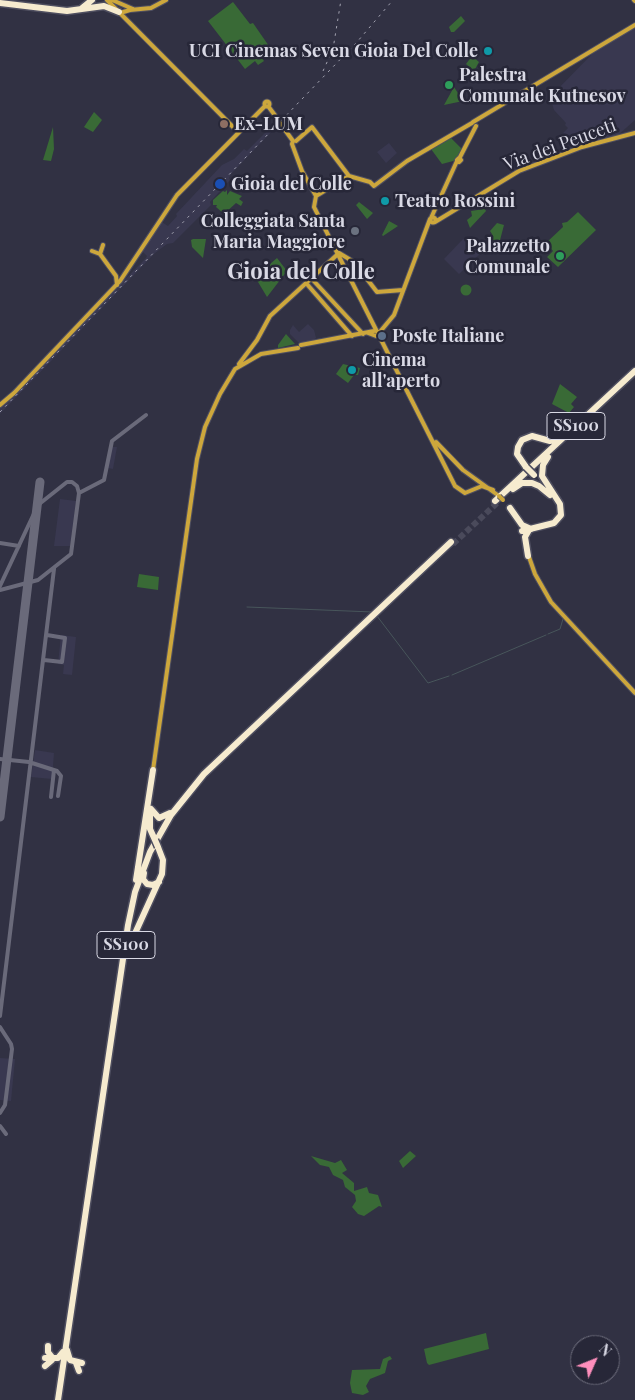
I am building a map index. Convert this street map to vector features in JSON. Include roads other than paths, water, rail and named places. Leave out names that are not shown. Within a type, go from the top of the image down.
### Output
[{"type":"highway","points":[[16,0],[44,7]]},
{"type":"highway","points":[[24,0],[44,7]]},
{"type":"highway","points":[[83,9],[91,0]]},
{"type":"highway","points":[[83,9],[99,0]]},
{"type":"highway","points":[[0,3],[83,9],[104,6],[120,13]]},
{"type":"highway","name":"SS100","points":[[517,481],[635,372]]},
{"type":"highway","name":"SS100","points":[[499,500],[635,372]]},
{"type":"highway","name":"SS100","points":[[559,502],[518,458],[518,447],[524,438],[536,436],[549,441],[558,440],[589,414]]},
{"type":"highway","name":"SS100","points":[[559,502],[544,482],[542,469],[546,459],[573,431]]},
{"type":"highway","name":"SS100","points":[[499,500],[545,451],[544,442],[536,436]]},
{"type":"highway","points":[[499,500],[519,484],[529,482],[539,486],[559,502],[562,513],[557,521],[528,530],[525,537],[528,556]]},
{"type":"highway","points":[[510,508],[528,530]]},
{"type":"highway","name":"SS100","points":[[58,1400],[128,925],[135,892],[150,852],[166,823],[190,790],[217,761],[452,543],[210,771],[181,804],[156,844],[134,902],[66,1346]]},
{"type":"highway","points":[[128,925],[153,770]]},
{"type":"highway","name":"SS100","points":[[120,989],[129,945],[159,882],[164,865],[149,824],[153,770]]},
{"type":"highway","points":[[150,804],[155,816],[161,818],[168,816],[190,790]]},
{"type":"highway","name":"SS100","points":[[156,844],[143,879],[150,885],[159,882]]},
{"type":"highway","points":[[48,1346],[49,1354],[52,1359],[58,1362],[62,1374]]},
{"type":"highway","points":[[45,1366],[52,1359],[60,1356],[66,1346]]},
{"type":"highway","points":[[66,1346],[68,1358],[76,1362],[80,1371]]},
{"type":"highway","points":[[62,1374],[68,1364],[76,1362],[82,1353]]},
{"type":"main road","points":[[107,0],[238,132]]},
{"type":"main road","points":[[112,0],[136,9]]},
{"type":"main road","points":[[120,13],[151,8],[166,0]]},
{"type":"main road","points":[[120,13],[125,6]]},
{"type":"main road","points":[[120,13],[126,14],[130,10]]},
{"type":"main road","points":[[294,142],[312,127],[349,176],[370,182],[374,186],[407,161],[473,125],[486,115],[635,25]]},
{"type":"main road","points":[[0,405],[118,280],[177,195],[238,132],[267,106],[277,118]]},
{"type":"main road","points":[[280,123],[294,142],[302,171],[316,196],[314,207],[452,479],[459,491],[470,491],[482,486],[493,490]]},
{"type":"main road","points":[[235,369],[258,355],[362,334],[377,333],[384,327],[394,314],[432,222],[436,207],[472,132],[473,125]]},
{"type":"main road","name":"Via dei Peuceti","points":[[432,222],[520,170],[582,147],[635,133]]},
{"type":"main road","points":[[316,196],[349,176]]},
{"type":"main road","points":[[102,245],[100,252],[118,280]]},
{"type":"main road","points":[[92,251],[100,252]]},
{"type":"main road","points":[[339,253],[354,262],[377,292],[403,290]]},
{"type":"main road","points":[[153,770],[199,450],[210,413],[235,369],[257,340],[270,316],[339,253]]},
{"type":"main road","points":[[311,278],[362,334]]},
{"type":"main road","points":[[306,283],[352,336]]},
{"type":"main road","points":[[430,434],[446,455],[460,469],[493,490],[499,500],[510,508]]},
{"type":"main road","points":[[452,479],[453,469],[460,469]]},
{"type":"main road","points":[[470,491],[474,483],[471,476]]},
{"type":"main road","points":[[528,556],[540,585],[552,602],[635,693]]},
{"type":"waterway","points":[[247,607],[373,612]]},
{"type":"waterway","points":[[377,616],[428,683],[449,676]]},
{"type":"waterway","points":[[548,634],[560,629],[563,619]]},
{"type":"waterway","points":[[452,675],[546,635]]},
{"type":"tunnel","points":[[453,544],[497,503]]},
{"type":"railway","points":[[323,71],[333,49],[341,0]]},
{"type":"railway","points":[[0,412],[357,42],[393,0]]},
{"type":"place","name":"UCI Cinemas Seven Gioia Del Colle","points":[[488,51]]},
{"type":"place","name":"Palestra Comunale Kutnesov","points":[[449,85]]},
{"type":"place","name":"Ex-LUM","points":[[224,124]]},
{"type":"place","name":"Gioia del Colle","points":[[220,184]]},
{"type":"place","name":"Teatro Rossini","points":[[385,201]]},
{"type":"place","name":"Colleggiata Santa Maria Maggiore","points":[[355,231]]},
{"type":"place","name":"Palazzetto Comunale","points":[[560,256]]},
{"type":"place","name":"Poste Italiane","points":[[382,336]]},
{"type":"place","name":"Cinema all'aperto","points":[[352,370]]},
{"type":"district","name":"Gioia del Colle","points":[[301,272]]}]
